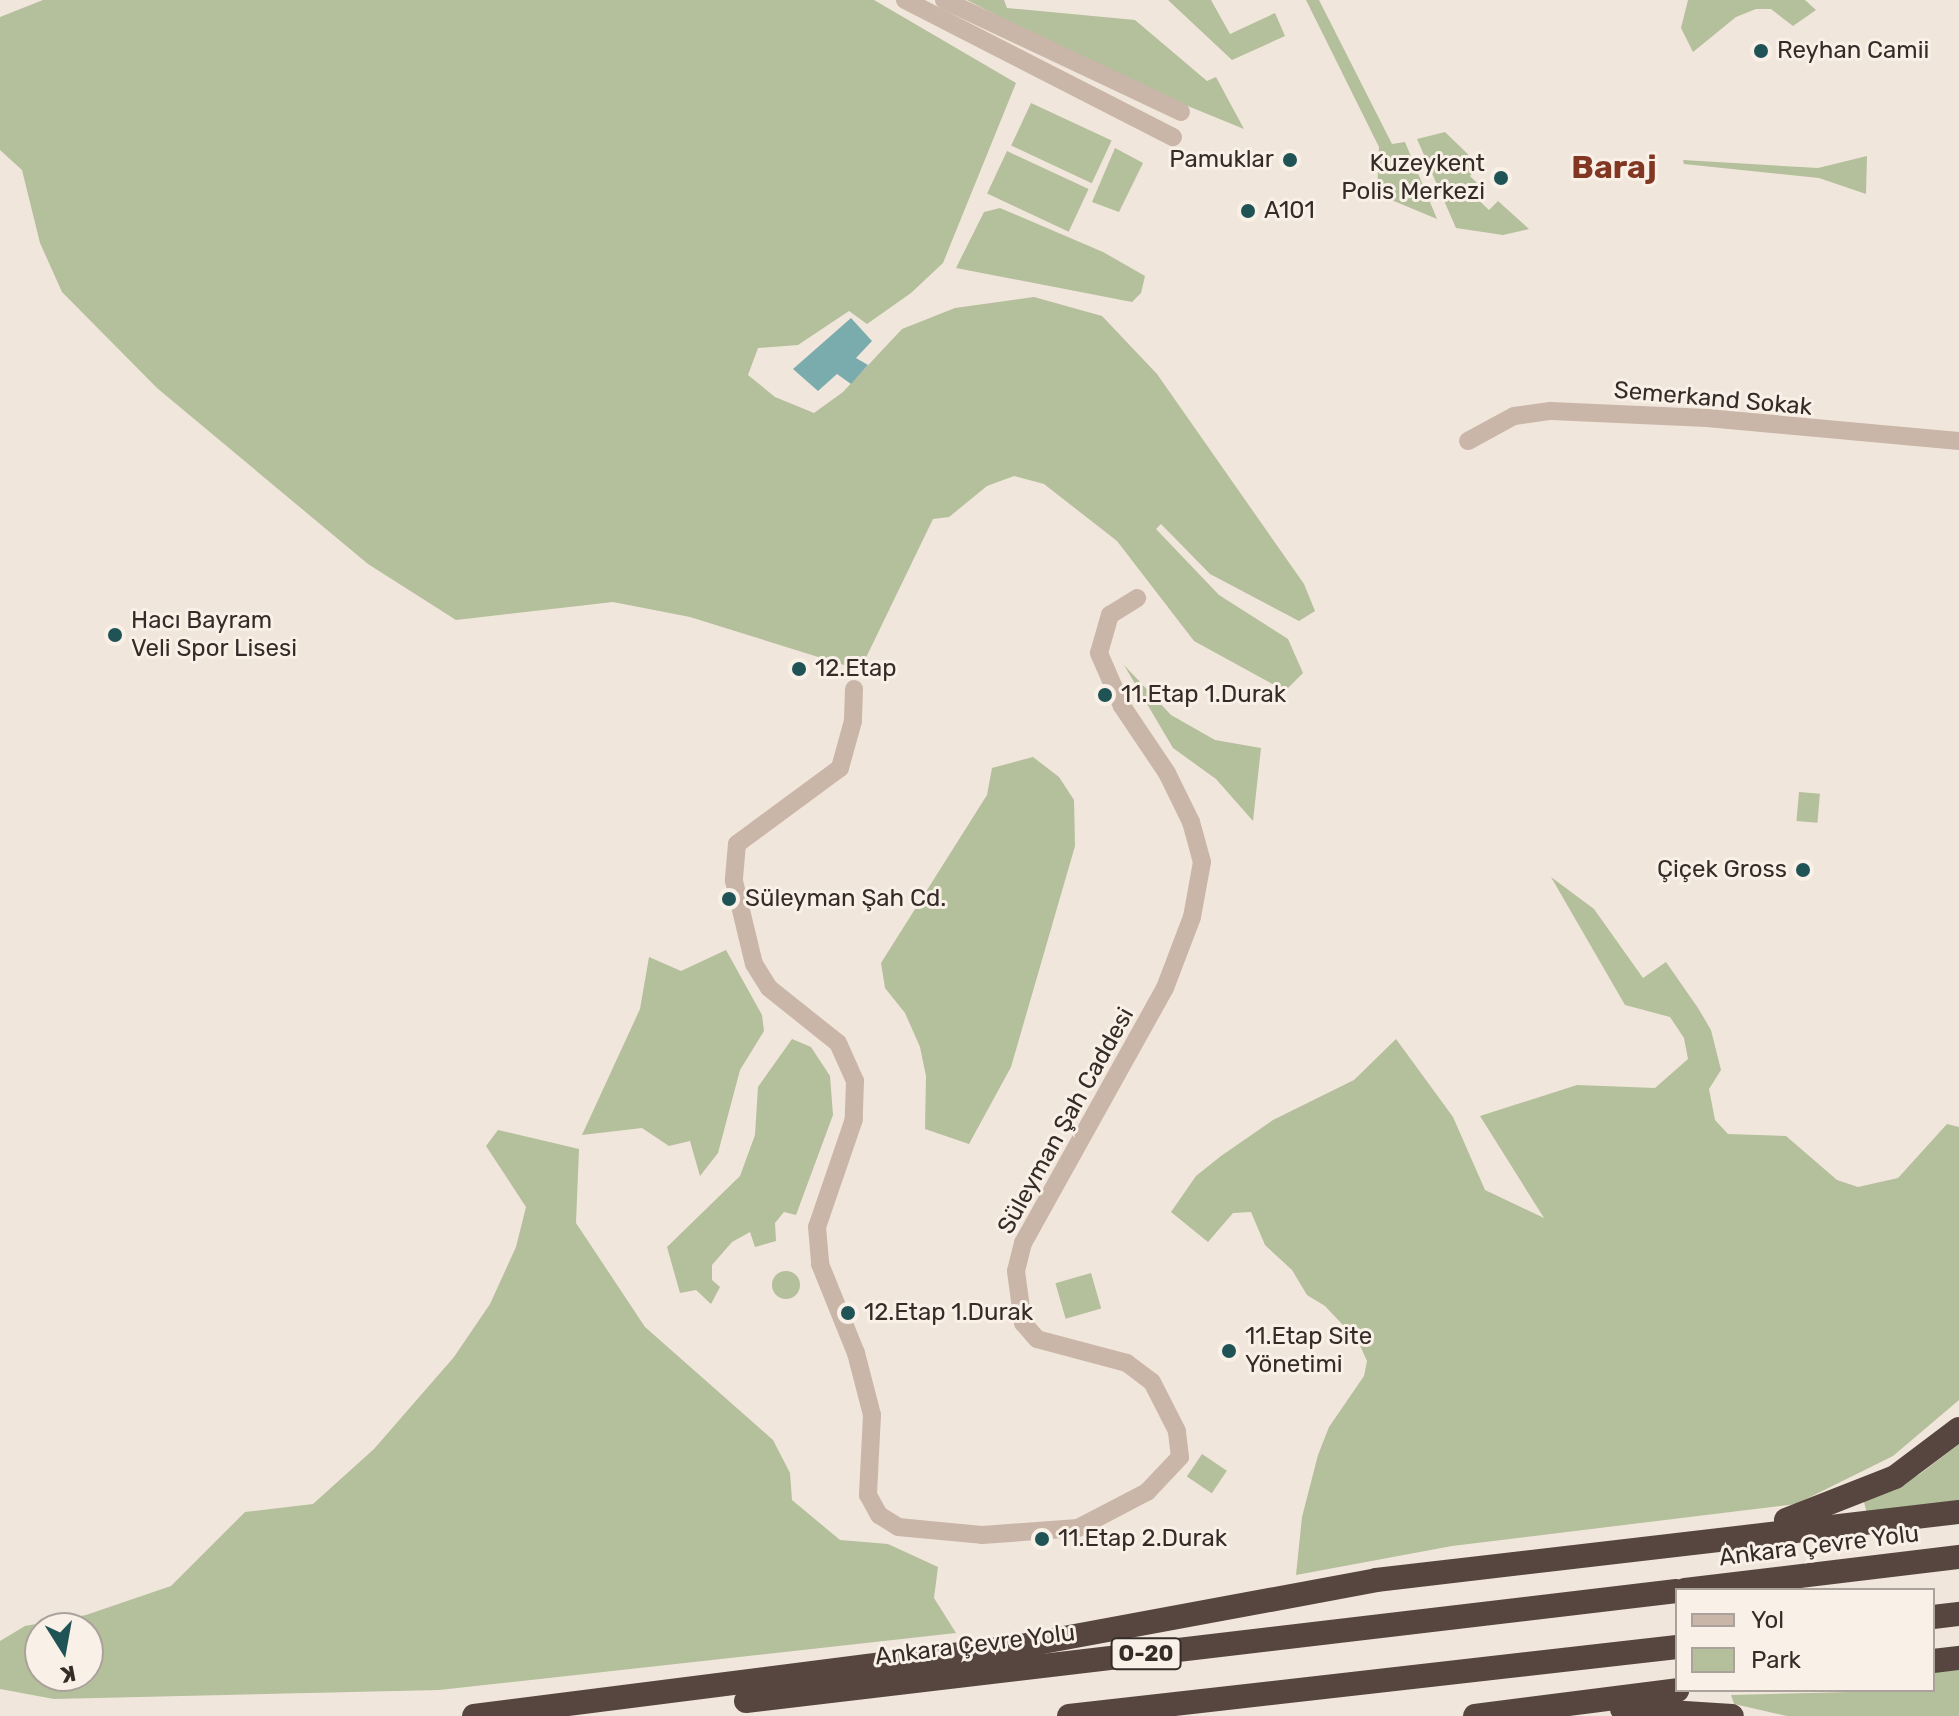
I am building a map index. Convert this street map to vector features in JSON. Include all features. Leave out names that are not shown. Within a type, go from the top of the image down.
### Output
[{"type":"highway","points":[[1629,1551],[1779,1522],[1837,1504],[1895,1477],[1959,1429]]},
{"type":"highway","points":[[474,1716],[1016,1647],[1376,1580],[1959,1512]]},
{"type":"highway","name":"Ankara Çevre Yolu","points":[[1702,1588],[1959,1557]]},
{"type":"highway","name":"Ankara Çevre Yolu","points":[[614,1716],[1675,1591]]},
{"type":"highway","points":[[1935,1617],[1959,1614]]},
{"type":"highway","name":"O-20","points":[[1069,1716],[1675,1647]]},
{"type":"highway","points":[[1935,1661],[1959,1658]]},
{"type":"highway","points":[[1475,1716],[1675,1690]]},
{"type":"highway","points":[[1532,1716],[1630,1709],[1732,1716]]},
{"type":"street","points":[[905,0],[1173,137]]},
{"type":"street","points":[[944,0],[1181,112]]},
{"type":"street","name":"Semerkand Sokak","points":[[1468,441],[1514,416],[1551,411],[1707,418],[1959,441]]},
{"type":"street","name":"Süleyman Şah Caddesi","points":[[854,689],[853,721],[840,768],[737,844],[734,881],[762,976],[769,988],[838,1043],[855,1081],[854,1119],[817,1227],[820,1264],[856,1353],[872,1415],[868,1495],[879,1515],[898,1527],[982,1535],[1078,1528],[1147,1492],[1180,1457],[1177,1431],[1152,1382],[1127,1363],[1037,1339],[1023,1323],[1016,1271],[1023,1243],[1165,988],[1192,917],[1200,876],[1202,862],[1191,822],[1167,773],[1122,706],[1099,653],[1110,615],[1137,598]]},
{"type":"green space","points":[[43,0],[874,0],[1016,83],[943,263],[911,293],[867,324],[849,311],[798,345],[758,348],[748,375],[775,397],[814,413],[843,392],[902,329],[955,308],[1034,297],[1102,316],[1157,374],[1304,584],[1315,611],[1299,621],[1210,574],[1161,524],[1156,529],[1219,595],[1288,639],[1303,673],[1285,691],[1194,641],[1117,541],[1044,484],[1014,476],[987,486],[949,517],[933,519],[860,670],[690,617],[613,602],[456,620],[368,564],[157,388],[62,292],[40,243],[22,170],[0,150],[0,17]]},
{"type":"green space","points":[[967,0],[1004,0],[1007,8],[1135,20],[1207,81],[1216,77],[1244,129],[1107,73]]},
{"type":"green space","points":[[1168,0],[1211,0],[1230,34],[1275,13],[1285,36],[1232,60]]},
{"type":"green space","points":[[1306,0],[1319,0],[1392,144],[1405,142],[1437,219],[1377,194],[1379,147]]},
{"type":"green space","points":[[1688,0],[1805,0],[1816,10],[1793,26],[1771,9],[1756,9],[1736,17],[1693,52],[1681,28]]},
{"type":"green space","points":[[1031,103],[1112,141],[1092,183],[1011,146]]},
{"type":"green space","points":[[1445,132],[1479,165],[1470,176],[1478,184],[1472,194],[1489,210],[1498,201],[1529,229],[1503,235],[1456,228],[1417,139]]},
{"type":"green space","points":[[1115,148],[1143,163],[1119,212],[1092,202]]},
{"type":"green space","points":[[1007,151],[1089,189],[1069,232],[987,194]]},
{"type":"green space","points":[[1867,156],[1866,194],[1819,178],[1684,164],[1683,160],[1818,168]]},
{"type":"green space","points":[[1000,208],[1103,252],[1145,276],[1141,293],[1132,302],[956,268],[984,212]]},
{"type":"green space","points":[[1124,665],[1171,715],[1215,740],[1261,748],[1253,821],[1216,779],[1173,748]]},
{"type":"green space","points":[[1033,757],[1059,777],[1074,800],[1075,846],[1011,1067],[969,1144],[925,1129],[926,1076],[920,1047],[905,1013],[885,988],[881,963],[987,795],[992,768]]},
{"type":"green space","points":[[1799,792],[1820,794],[1817,823],[1796,821]]},
{"type":"green space","points":[[1551,877],[1594,909],[1643,978],[1666,962],[1698,1008],[1711,1030],[1721,1070],[1709,1089],[1715,1120],[1728,1134],[1786,1136],[1837,1180],[1858,1187],[1898,1178],[1947,1124],[1959,1127],[1959,1400],[1893,1456],[1796,1504],[1452,1546],[1296,1575],[1302,1517],[1318,1455],[1329,1427],[1364,1376],[1367,1361],[1358,1341],[1325,1306],[1307,1295],[1292,1270],[1265,1245],[1251,1212],[1233,1213],[1208,1242],[1171,1212],[1196,1176],[1221,1156],[1273,1120],[1354,1080],[1396,1039],[1453,1117],[1485,1190],[1544,1218],[1480,1116],[1577,1085],[1655,1088],[1688,1059],[1684,1038],[1670,1017],[1625,1005]]},
{"type":"green space","points":[[726,950],[762,1015],[764,1031],[740,1070],[718,1153],[700,1176],[690,1141],[669,1146],[642,1128],[582,1135],[640,1009],[649,957],[681,971]]},
{"type":"green space","points":[[792,1039],[811,1047],[830,1076],[833,1115],[796,1215],[784,1212],[775,1223],[776,1241],[755,1247],[750,1232],[732,1242],[712,1265],[712,1280],[720,1287],[711,1304],[696,1290],[680,1293],[667,1247],[740,1176],[755,1135],[758,1087]]},
{"type":"green space","points":[[498,1130],[579,1149],[576,1223],[645,1327],[773,1440],[790,1473],[792,1500],[840,1540],[888,1544],[938,1567],[934,1598],[956,1633],[439,1690],[54,1699],[0,1689],[0,1641],[24,1627],[24,1692],[104,1692],[104,1612],[95,1612],[171,1586],[245,1512],[313,1504],[374,1449],[454,1357],[490,1304],[516,1247],[526,1207],[486,1146]]},
{"type":"green space","points":[[786,1271],[796,1275],[800,1285],[796,1295],[786,1299],[776,1295],[772,1285],[776,1275]]},
{"type":"green space","points":[[1091,1273],[1101,1309],[1066,1319],[1055,1283]]},
{"type":"green space","points":[[1959,1444],[1959,1502],[1867,1514],[1864,1502],[1920,1474]]},
{"type":"green space","points":[[1202,1454],[1227,1471],[1212,1493],[1187,1476]]},
{"type":"green space","points":[[1959,1669],[1959,1716],[1787,1716],[1734,1704],[1731,1695],[1935,1692],[1935,1672]]},
{"type":"water","points":[[851,318],[872,341],[856,358],[868,365],[851,384],[837,374],[818,391],[793,369]]},
{"type":"place","name":"Reyhan Camii","points":[[1761,51]]},
{"type":"place","name":"Pamuklar","points":[[1290,160]]},
{"type":"place","name":"Kuzeykent Polis Merkezi","points":[[1501,178]]},
{"type":"place","name":"A101","points":[[1248,211]]},
{"type":"place","name":"Hacı Bayram Veli Spor Lisesi","points":[[115,635]]},
{"type":"place","name":"12.Etap","points":[[799,669]]},
{"type":"place","name":"11.Etap 1.Durak","points":[[1105,695]]},
{"type":"place","name":"Çiçek Gross","points":[[1803,870]]},
{"type":"place","name":"Süleyman Şah Cd.","points":[[729,899]]},
{"type":"place","name":"12.Etap 1.Durak","points":[[848,1313]]},
{"type":"place","name":"11.Etap Site Yönetimi","points":[[1229,1351]]},
{"type":"place","name":"11.Etap 2.Durak","points":[[1042,1539]]},
{"type":"district","name":"Baraj","points":[[1614,167]]}]
